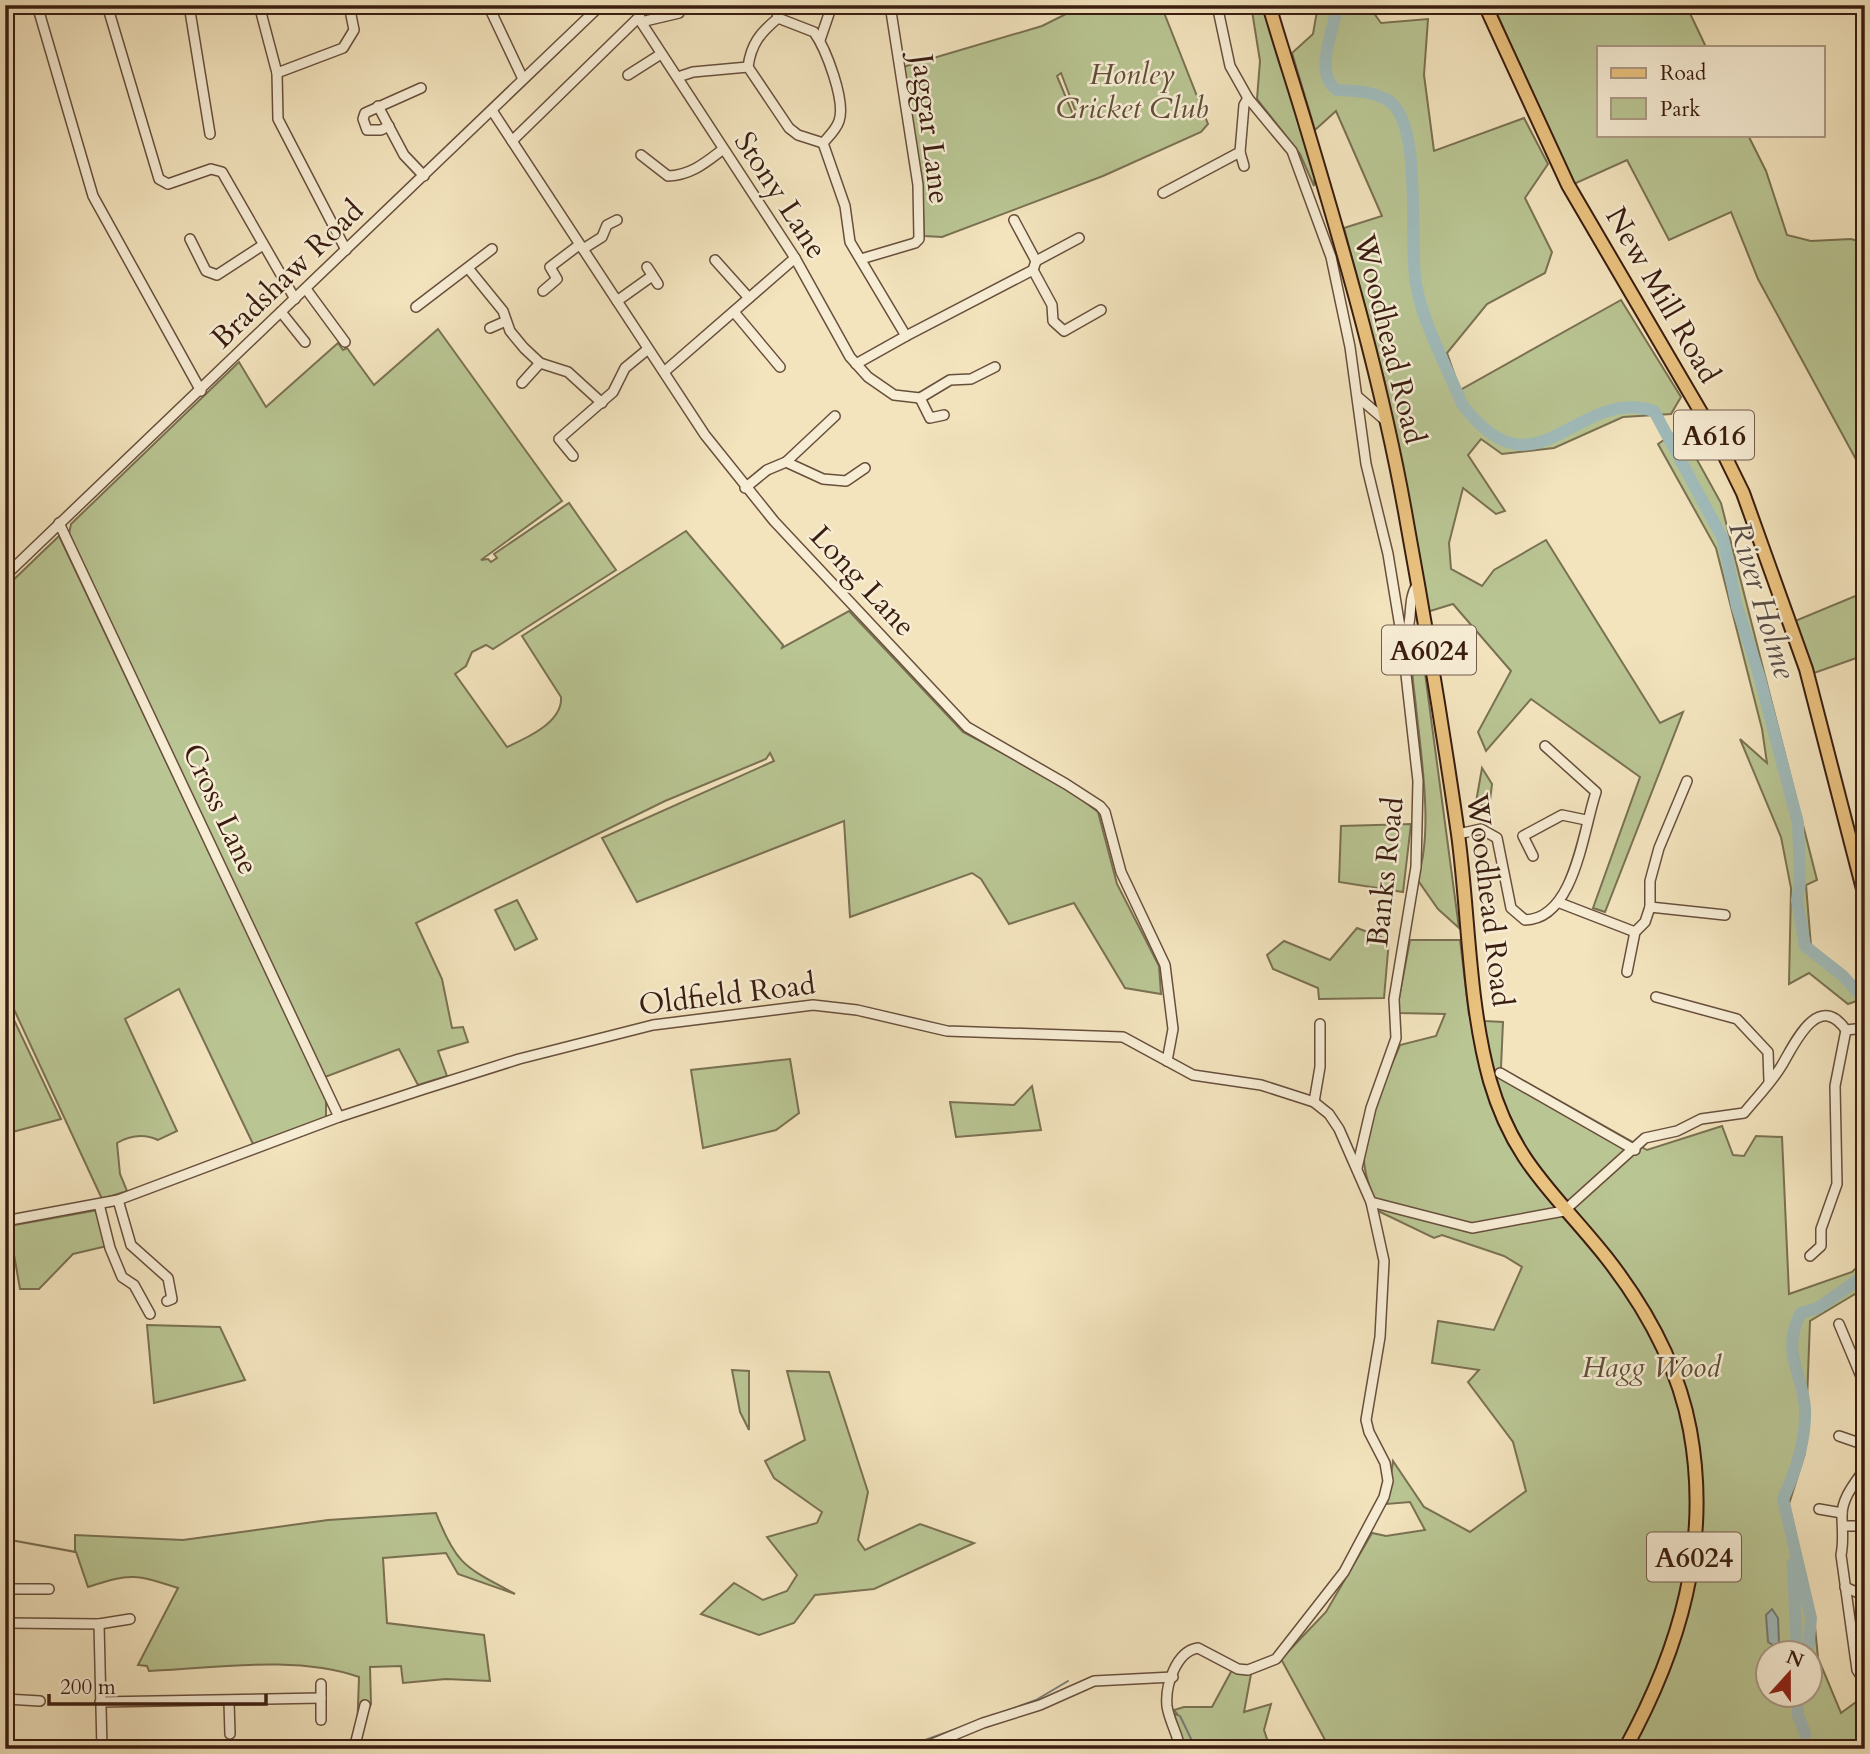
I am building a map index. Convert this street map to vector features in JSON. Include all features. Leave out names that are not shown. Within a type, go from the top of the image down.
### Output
[{"type":"main road","name":"Woodhead Road","points":[[1269,5],[1307,128],[1376,373],[1386,421],[1418,585],[1458,834],[1478,1018],[1489,1078],[1505,1128],[1564,1211],[1604,1254],[1643,1308],[1667,1356],[1682,1396],[1691,1443],[1697,1524],[1689,1591],[1670,1657],[1651,1702],[1625,1749]]},
{"type":"main road","name":"New Mill Road","points":[[1485,5],[1568,185],[1716,438],[1744,493],[1807,668],[1865,897]]},
{"type":"street","points":[[37,5],[93,196],[201,391]]},
{"type":"street","points":[[107,5],[159,179],[168,184],[211,169],[222,172],[295,299]]},
{"type":"street","points":[[189,5],[210,134]]},
{"type":"street","points":[[259,5],[277,73],[278,119],[346,250]]},
{"type":"street","points":[[277,73],[343,48],[354,30],[349,5]]},
{"type":"street","points":[[488,5],[523,79]]},
{"type":"street","name":"Bradshaw Road","points":[[5,576],[601,5]]},
{"type":"street","name":"Stony Lane","points":[[637,5],[640,20],[722,150],[795,258],[856,364],[880,389],[906,399],[920,398]]},
{"type":"street","points":[[776,5],[778,18]]},
{"type":"street","points":[[820,40],[832,5]]},
{"type":"street","name":"Jaggar Lane","points":[[861,259],[915,243],[919,239],[918,185],[890,5]]},
{"type":"street","name":"Banks Road","points":[[1217,5],[1228,59],[1248,98],[1292,151],[1331,257],[1358,397],[1366,464],[1384,534],[1402,639],[1418,781],[1416,867],[1394,999],[1396,1038],[1371,1108],[1357,1169]]},
{"type":"street","points":[[512,141],[640,20],[679,13]]},
{"type":"street","points":[[778,18],[802,25],[814,32],[820,40],[841,112],[834,131],[823,143]]},
{"type":"street","points":[[778,18],[757,37],[750,50],[748,67],[789,128],[798,135],[823,143]]},
{"type":"street","points":[[628,75],[661,54]]},
{"type":"street","points":[[678,77],[692,72],[748,67]]},
{"type":"street","points":[[389,126],[381,131],[367,130],[363,119],[365,113],[421,88]]},
{"type":"street","points":[[1244,166],[1240,152],[1244,105],[1248,98]]},
{"type":"street","points":[[378,106],[404,155],[424,176]]},
{"type":"street","name":"Long Lane","points":[[493,111],[705,435],[746,488],[931,692],[967,727],[1066,783],[1105,812],[1121,872],[1165,965],[1173,1029],[1167,1060]]},
{"type":"street","points":[[823,143],[845,206],[846,230],[906,336]]},
{"type":"street","points":[[641,155],[668,176],[674,176],[699,169],[722,150]]},
{"type":"street","points":[[1163,193],[1240,152]]},
{"type":"street","points":[[543,291],[557,279],[550,267],[601,237],[607,225],[617,220]]},
{"type":"street","points":[[1014,220],[1052,305],[1053,321],[1064,331],[1101,310]]},
{"type":"street","points":[[856,364],[1034,266],[1079,238]]},
{"type":"street","points":[[190,239],[206,271],[217,275],[263,245]]},
{"type":"street","points":[[416,306],[492,249]]},
{"type":"street","points":[[664,372],[795,258]]},
{"type":"street","points":[[715,260],[749,298]]},
{"type":"street","points":[[468,268],[503,311],[510,331],[540,363],[568,372],[602,402]]},
{"type":"street","points":[[617,301],[653,276]]},
{"type":"street","points":[[306,289],[345,342]]},
{"type":"street","points":[[281,312],[305,342]]},
{"type":"street","points":[[734,312],[780,367]]},
{"type":"street","points":[[490,328],[506,321]]},
{"type":"street","points":[[573,456],[559,439],[613,392],[625,368],[648,349]]},
{"type":"street","points":[[522,383],[540,363]]},
{"type":"street","points":[[944,415],[936,423],[930,418],[920,398],[950,380],[987,378],[995,367]]},
{"type":"street","points":[[1358,397],[1386,421]]},
{"type":"street","points":[[746,488],[767,470],[786,462],[835,416]]},
{"type":"street","points":[[786,462],[822,479],[846,481],[865,468]]},
{"type":"street","name":"Cross Lane","points":[[59,523],[339,1117]]},
{"type":"street","points":[[1402,639],[1408,633],[1413,591],[1418,585]]},
{"type":"street","points":[[1458,834],[1481,829],[1497,838],[1502,874],[1511,908],[1525,920],[1539,920],[1560,903],[1585,839],[1586,820],[1596,792],[1545,746]]},
{"type":"street","points":[[1627,972],[1635,932],[1645,922],[1650,907],[1650,881],[1659,848],[1687,781]]},
{"type":"street","points":[[1533,856],[1523,836],[1562,815],[1586,820]]},
{"type":"street","points":[[1560,903],[1635,932]]},
{"type":"street","points":[[1650,907],[1725,915]]},
{"type":"street","points":[[1656,998],[1737,1019],[1768,1052],[1769,1082]]},
{"type":"street","name":"Oldfield Road","points":[[6,1220],[118,1200],[339,1117],[519,1059],[653,1025],[790,1005],[842,1007],[947,1031],[1123,1037],[1193,1075],[1261,1085],[1314,1102],[1329,1114],[1339,1129],[1357,1169],[1371,1202],[1384,1261],[1384,1301],[1366,1420],[1369,1432],[1385,1462],[1388,1481],[1384,1497],[1345,1572],[1276,1659],[1248,1670],[1238,1669],[1198,1648],[1189,1649],[1177,1662],[1173,1677]]},
{"type":"street","points":[[1371,1202],[1472,1228],[1564,1211],[1635,1150],[1645,1138],[1677,1131],[1701,1119],[1744,1113],[1769,1082],[1807,1024],[1834,1018],[1846,1030]]},
{"type":"street","points":[[1314,1102],[1320,1067],[1320,1024]]},
{"type":"street","points":[[1846,1030],[1865,1028]]},
{"type":"street","points":[[1810,1256],[1824,1247],[1821,1229],[1837,1184],[1835,1086],[1846,1030]]},
{"type":"street","points":[[1500,1073],[1635,1150]]},
{"type":"street","points":[[118,1200],[131,1245],[168,1278],[172,1299],[167,1301]]},
{"type":"street","points":[[99,1203],[110,1248],[122,1277],[134,1285],[150,1314]]},
{"type":"street","points":[[1839,1324],[1865,1385]]},
{"type":"street","points":[[1839,1436],[1865,1445]]},
{"type":"street","points":[[1865,1468],[1847,1496],[1842,1513],[1844,1526],[1841,1555],[1857,1670],[1865,1682]]},
{"type":"street","points":[[1819,1508],[1842,1513]]},
{"type":"street","points":[[1844,1526],[1865,1526]]},
{"type":"street","points":[[1845,1587],[1865,1596]]},
{"type":"street","points":[[40,1701],[6,1701],[9,1623],[7,1589],[49,1589]]},
{"type":"street","points":[[9,1623],[99,1624],[130,1619]]},
{"type":"street","points":[[99,1624],[102,1749]]},
{"type":"street","points":[[920,1749],[983,1723],[1040,1705],[1094,1681],[1173,1677],[1167,1705],[1180,1749]]},
{"type":"street","points":[[321,1684],[321,1720]]},
{"type":"street","points":[[100,1702],[229,1702],[321,1698]]},
{"type":"street","points":[[229,1702],[230,1734]]},
{"type":"street","points":[[354,1749],[365,1705]]},
{"type":"street","points":[[5,1741],[21,1749]]},
{"type":"green space","name":"Honley Cricket Club","points":[[1084,5],[1161,5],[1208,124],[1201,132],[1103,176],[942,237],[924,236],[922,187],[903,67],[1042,26]],"holes":[[[1061,73],[1077,115],[1074,117],[1057,76]]]},
{"type":"green space","points":[[1318,5],[1368,5],[1381,23],[1428,19],[1424,75],[1434,151],[1524,118],[1548,164],[1525,198],[1552,252],[1545,273],[1487,304],[1447,353],[1460,390],[1621,300],[1681,397],[1671,414],[1623,417],[1554,448],[1502,454],[1481,439],[1468,455],[1505,511],[1496,514],[1463,488],[1449,543],[1451,569],[1482,586],[1494,570],[1546,540],[1660,723],[1683,712],[1605,912],[1593,908],[1640,777],[1531,699],[1486,751],[1478,732],[1511,671],[1453,604],[1427,612],[1385,383],[1344,228],[1382,216],[1336,111],[1315,130],[1292,53],[1313,34]]},
{"type":"green space","points":[[1493,5],[1686,5],[1706,46],[1597,46],[1597,136],[1748,136],[1766,171],[1787,235],[1811,241],[1851,239],[1865,243],[1865,476],[1758,279],[1731,212],[1669,240],[1627,160],[1574,184]]},
{"type":"green space","points":[[1265,8],[1315,173],[1314,186],[1300,154],[1257,99],[1260,61],[1252,11]]},
{"type":"green space","points":[[438,329],[562,501],[481,560],[488,559],[491,562],[497,558],[494,554],[569,503],[616,570],[493,649],[486,645],[472,652],[466,666],[455,674],[507,747],[542,728],[560,706],[561,697],[522,636],[686,531],[783,645],[782,648],[849,611],[963,732],[1064,786],[1098,812],[1117,884],[1159,966],[1161,994],[1125,988],[1074,903],[1009,924],[981,879],[972,873],[850,917],[844,821],[637,902],[602,838],[774,761],[770,753],[766,759],[665,801],[416,923],[442,979],[452,1028],[463,1027],[468,1042],[438,1051],[447,1076],[418,1085],[399,1049],[325,1077],[69,534],[71,524],[239,362],[266,407],[338,343],[343,350],[347,348],[374,385]]},
{"type":"green space","points":[[1680,429],[1721,503],[1817,880],[1806,885],[1811,946],[1862,999],[1848,1004],[1809,973],[1789,984],[1791,888],[1781,837],[1740,739],[1767,763],[1762,729],[1716,548],[1658,444]]},
{"type":"green space","points":[[59,536],[326,1098],[326,1118],[253,1144],[179,989],[125,1019],[177,1131],[158,1140],[138,1136],[117,1143],[120,1174],[127,1191],[102,1199],[5,990],[5,588]]},
{"type":"green space","points":[[1865,592],[1865,655],[1814,673],[1795,621]]},
{"type":"green space","points":[[1419,628],[1459,928],[1438,909],[1417,879],[1425,840],[1423,771],[1412,667],[1413,648]]},
{"type":"green space","points":[[1482,768],[1492,784],[1489,809],[1476,802]]},
{"type":"green space","points":[[1411,824],[1403,892],[1339,882],[1341,826]]},
{"type":"green space","points":[[517,900],[537,939],[515,950],[495,910]]},
{"type":"green space","points":[[1357,928],[1389,940],[1384,998],[1319,999],[1318,988],[1273,969],[1267,955],[1284,941],[1330,960]]},
{"type":"green space","name":"Hagg Wood","points":[[1410,940],[1460,940],[1469,1015],[1484,1021],[1503,1022],[1501,1068],[1647,1150],[1722,1126],[1733,1155],[1744,1156],[1756,1136],[1782,1137],[1789,1294],[1852,1272],[1860,1264],[1865,1268],[1865,1288],[1810,1321],[1805,1453],[1789,1504],[1814,1616],[1816,1638],[1755,1638],[1755,1708],[1825,1708],[1825,1675],[1841,1713],[1863,1697],[1865,1749],[1330,1749],[1281,1659],[1326,1612],[1372,1533],[1386,1536],[1425,1530],[1410,1502],[1387,1504],[1393,1461],[1424,1507],[1470,1532],[1526,1491],[1513,1442],[1468,1382],[1479,1370],[1432,1363],[1438,1321],[1494,1330],[1522,1267],[1504,1256],[1442,1235],[1434,1238],[1378,1211],[1367,1180],[1364,1154],[1369,1122],[1400,1045],[1436,1036],[1445,1014],[1399,1013],[1399,998]]},
{"type":"green space","points":[[5,1001],[61,1119],[5,1134]]},
{"type":"green space","points":[[790,1059],[799,1113],[776,1130],[703,1148],[691,1070]]},
{"type":"green space","points":[[1032,1086],[1041,1130],[956,1137],[950,1102],[1014,1105]]},
{"type":"green space","points":[[98,1210],[107,1246],[73,1254],[39,1289],[20,1289],[9,1226]]},
{"type":"green space","points":[[147,1325],[220,1327],[245,1380],[154,1403]]},
{"type":"green space","points":[[732,1370],[749,1371],[749,1430],[740,1412]]},
{"type":"green space","points":[[787,1371],[829,1372],[868,1492],[858,1540],[865,1550],[920,1524],[974,1543],[874,1589],[815,1595],[794,1623],[759,1635],[701,1614],[734,1583],[763,1600],[787,1591],[797,1575],[767,1537],[817,1523],[822,1512],[774,1478],[765,1461],[805,1440]]},
{"type":"green space","points":[[436,1513],[450,1545],[465,1564],[515,1594],[458,1574],[446,1553],[383,1558],[387,1623],[484,1635],[490,1681],[446,1679],[403,1683],[401,1666],[370,1667],[371,1704],[357,1734],[359,1677],[309,1666],[255,1665],[149,1671],[147,1666],[138,1665],[178,1588],[133,1577],[114,1579],[88,1587],[75,1552],[75,1535],[183,1540],[328,1520]]},
{"type":"green space","points":[[1232,1670],[1251,1674],[1244,1712],[1271,1704],[1264,1730],[1270,1748],[1184,1749],[1174,1714],[1178,1715],[1174,1710],[1184,1707],[1212,1707]]},
{"type":"water","points":[[1772,1609],[1778,1618],[1779,1638],[1768,1638],[1766,1615]]},
{"type":"waterway","name":"River Holme","points":[[1337,5],[1325,62],[1326,73],[1337,90],[1377,95],[1389,101],[1400,114],[1411,159],[1416,284],[1430,330],[1462,404],[1489,432],[1513,444],[1535,443],[1602,413],[1626,407],[1654,411],[1723,539],[1737,607],[1759,675],[1798,823],[1800,883],[1797,900],[1805,946],[1843,976],[1865,1000]]},
{"type":"waterway","name":"River Holme","points":[[1809,1638],[1811,1618],[1783,1499],[1799,1455],[1805,1421],[1792,1339],[1801,1313],[1818,1308],[1865,1275]]},
{"type":"waterway","name":"River Holme","points":[[1793,1563],[1796,1638]]},
{"type":"waterway","points":[[841,1749],[848,1740],[914,1744],[1036,1700],[1068,1681]]},
{"type":"waterway","name":"River Holme","points":[[1798,1708],[1805,1734]]},
{"type":"waterway","points":[[1180,1716],[1196,1749]]},
{"type":"waterway","name":"River Holme","points":[[1811,1746],[1815,1749]]}]
